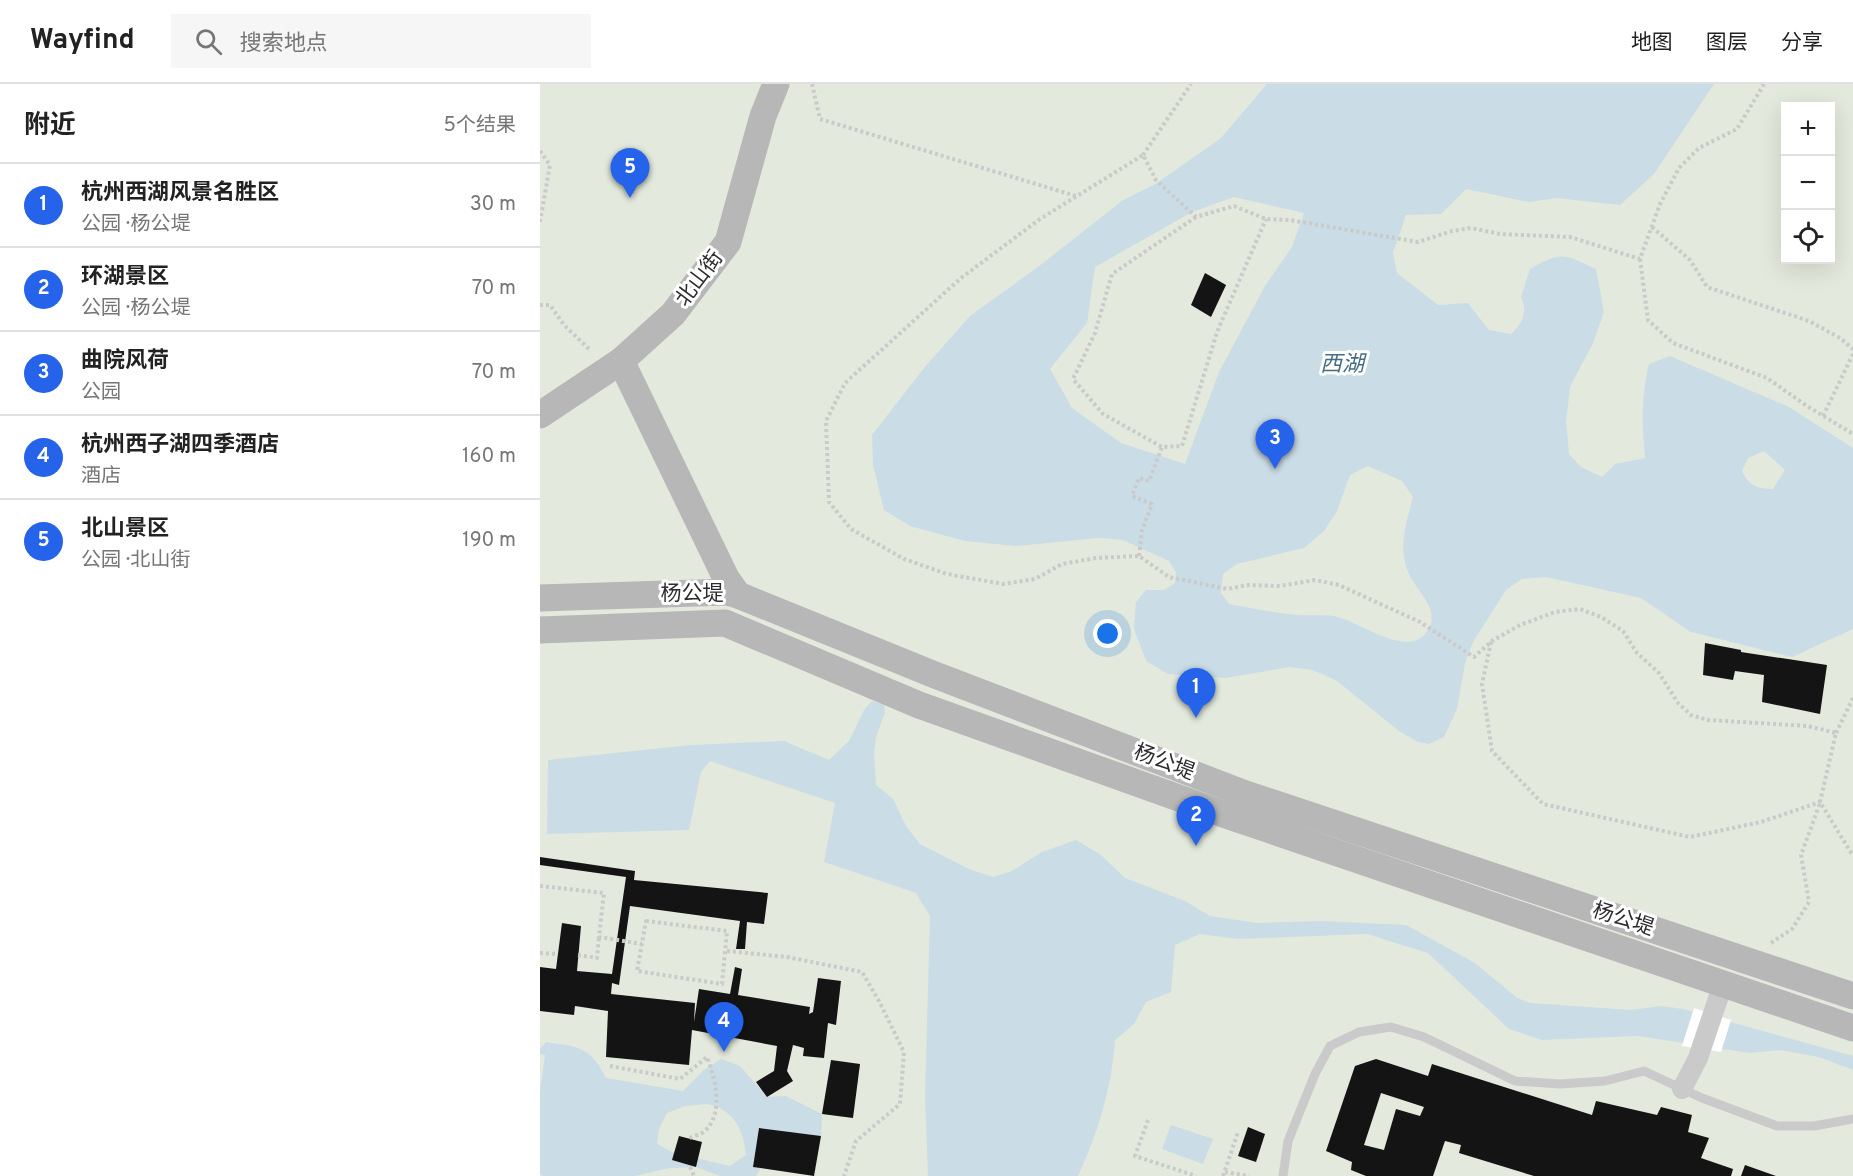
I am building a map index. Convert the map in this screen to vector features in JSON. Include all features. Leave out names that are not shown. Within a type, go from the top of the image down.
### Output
[{"type":"main road","name":"北山街","points":[[540,415],[616,364],[674,314],[728,242],[763,116],[776,84]]},
{"type":"main road","points":[[616,364],[726,578],[738,595]]},
{"type":"main road","name":"杨公堤","points":[[540,598],[727,592],[738,595],[935,675],[1243,793],[1853,996]]},
{"type":"main road","name":"杨公堤","points":[[540,630],[725,623],[930,709],[1229,816],[1853,1028]]},
{"type":"street","points":[[1682,1089],[1698,1058],[1723,984]]},
{"type":"lane","points":[[1283,1176],[1288,1141],[1315,1074],[1330,1046],[1359,1032],[1390,1028],[1424,1037],[1515,1081],[1560,1084],[1605,1081],[1644,1071],[1682,1089],[1777,1126],[1814,1126],[1853,1119]]},
{"type":"path","points":[[812,84],[820,119],[1077,196]]},
{"type":"path","points":[[1191,84],[1143,155],[1040,219],[961,278],[844,383],[826,421],[829,502],[851,529],[904,559],[948,574],[1003,584],[1035,579],[1062,564],[1096,558],[1139,556],[1169,577],[1227,589],[1248,585],[1280,586],[1315,580],[1339,585],[1419,622],[1474,657],[1492,641],[1520,625],[1555,612],[1580,609],[1601,617],[1623,631],[1638,653],[1659,673],[1678,703],[1691,715],[1708,720],[1808,726],[1836,733]]},
{"type":"path","points":[[1764,84],[1737,129],[1699,148],[1679,168],[1660,204],[1640,259],[1648,320],[1673,343],[1767,378],[1853,434]]},
{"type":"path","points":[[540,152],[550,165],[540,222]]},
{"type":"path","points":[[1143,155],[1156,180],[1195,216]]},
{"type":"path","points":[[1266,219],[1216,332],[1182,446],[1162,447],[1103,414],[1073,379],[1095,333],[1112,274],[1195,216],[1234,206],[1266,219],[1290,220],[1418,242],[1452,231],[1471,228],[1500,234],[1570,237],[1640,259]]},
{"type":"path","points":[[1652,227],[1690,260],[1707,287],[1809,321],[1840,338],[1853,349]]},
{"type":"path","points":[[540,305],[549,305],[582,345],[616,364]]},
{"type":"path","points":[[1823,416],[1853,354]]},
{"type":"path","points":[[1139,556],[1142,530],[1152,504],[1132,496],[1139,478],[1149,481],[1162,447]]},
{"type":"path","points":[[1492,641],[1482,684],[1492,751],[1543,804],[1690,837],[1761,822],[1820,802]]},
{"type":"path","points":[[1754,964],[1761,949],[1792,929],[1809,902],[1801,855],[1820,802],[1836,733],[1853,698]]},
{"type":"path","points":[[1820,802],[1853,856]]},
{"type":"path","points":[[540,886],[604,893],[597,958],[578,955]]},
{"type":"path","points":[[646,921],[727,932],[727,951],[722,984],[637,971],[646,921]]},
{"type":"path","points":[[599,937],[642,944]]},
{"type":"path","points":[[727,951],[787,957],[862,972],[879,1001],[903,1052],[900,1104],[856,1142],[844,1176]]},
{"type":"path","points":[[540,953],[558,954]]},
{"type":"path","points":[[610,1066],[680,1078],[707,1057],[715,1080],[715,1113],[705,1132],[689,1138]]},
{"type":"path","points":[[1148,1120],[1135,1156],[1196,1176]]},
{"type":"path","points":[[1238,1132],[1224,1174],[1249,1176]]},
{"type":"path","points":[[690,1167],[694,1176]]},
{"type":"shaded area","points":[[540,84],[1853,84],[1853,1176],[540,1176]]},
{"type":"water","name":"西湖","points":[[1267,84],[1714,84],[1654,174],[1620,205],[1557,198],[1529,202],[1466,189],[1441,214],[1406,215],[1393,253],[1397,273],[1438,305],[1468,303],[1489,330],[1511,334],[1519,326],[1523,317],[1524,308],[1521,297],[1530,269],[1549,259],[1563,257],[1596,269],[1604,312],[1593,343],[1570,387],[1566,422],[1569,454],[1581,467],[1602,477],[1615,464],[1645,458],[1643,411],[1649,364],[1670,356],[1789,407],[1853,448],[1853,629],[1792,657],[1691,632],[1641,598],[1546,577],[1522,579],[1506,590],[1473,642],[1465,663],[1457,709],[1444,737],[1429,744],[1418,742],[1399,731],[1337,681],[1313,670],[1289,667],[1226,678],[1168,674],[1146,661],[1134,629],[1136,602],[1146,590],[1164,590],[1175,583],[1176,572],[1169,561],[1123,540],[1099,538],[1016,546],[965,541],[910,526],[884,510],[873,465],[872,435],[924,368],[970,316],[1038,267],[1123,200],[1157,183],[1221,138]],"holes":[[[1234,197],[1304,213],[1292,247],[1265,286],[1219,372],[1185,464],[1121,443],[1072,408],[1050,369],[1087,323],[1095,267],[1192,212]],[[1764,451],[1785,470],[1773,489],[1758,487],[1748,480],[1742,471],[1748,458]],[[1368,466],[1402,481],[1413,497],[1404,537],[1404,556],[1410,576],[1427,602],[1432,618],[1428,631],[1418,640],[1407,642],[1395,640],[1338,617],[1289,614],[1229,604],[1221,593],[1223,574],[1237,564],[1304,548],[1324,531],[1337,511],[1350,475]]]},
{"type":"water","points":[[872,701],[884,705],[885,712],[876,737],[874,753],[876,785],[893,799],[906,826],[920,844],[969,869],[993,877],[1012,871],[1042,852],[1076,840],[1101,855],[1125,878],[1185,901],[1210,916],[1257,923],[1322,921],[1406,925],[1475,963],[1517,998],[1530,1003],[1631,1010],[1661,1006],[1683,1009],[1853,1056],[1853,1070],[1819,1057],[1780,1050],[1750,1053],[1638,1036],[1542,1040],[1509,1029],[1428,953],[1367,934],[1238,939],[1200,934],[1175,945],[1171,992],[1146,1002],[1134,1024],[1115,1040],[1111,1075],[1103,1110],[1078,1176],[928,1176],[925,1096],[930,916],[916,893],[824,862],[835,803],[710,761],[701,772],[689,830],[547,834],[548,760],[691,745],[784,741],[829,760],[849,741],[864,710]]},
{"type":"water","points":[[546,1042],[575,1047],[595,1060],[606,1078],[683,1091],[704,1070],[721,1059],[740,1066],[767,1097],[786,1096],[822,1114],[821,1136],[759,1129],[753,1166],[761,1168],[756,1176],[720,1176],[696,1167],[670,1168],[635,1176],[543,1176],[540,1174],[540,1092],[545,1055],[540,1054],[540,1049]],"holes":[[[707,1104],[724,1111],[735,1122],[745,1145],[746,1155],[730,1166],[674,1153],[657,1144],[659,1129],[667,1113],[685,1106]]]},
{"type":"water","points":[[1171,1125],[1213,1139],[1203,1164],[1162,1149]]},
{"type":"pier","points":[[1694,1008],[1731,1020],[1721,1052],[1682,1046]]},
{"type":"building","points":[[1205,273],[1226,285],[1211,317],[1191,305]]},
{"type":"building","points":[[1705,643],[1741,650],[1741,652],[1827,665],[1820,714],[1762,702],[1764,675],[1735,671],[1733,680],[1703,675]]},
{"type":"building","points":[[540,857],[635,871],[634,880],[768,893],[764,924],[747,922],[745,949],[736,949],[740,921],[630,906],[619,985],[612,983],[611,994],[695,1003],[694,1022],[699,989],[730,994],[735,967],[742,969],[738,995],[810,1007],[809,1014],[813,1012],[818,978],[841,981],[836,1025],[828,1023],[824,1058],[803,1056],[804,1048],[793,1045],[787,1071],[793,1081],[767,1097],[756,1082],[774,1071],[777,1046],[692,1030],[689,1065],[606,1057],[608,1011],[575,1006],[574,1015],[540,1011],[540,967],[556,969],[562,923],[581,926],[577,971],[612,974],[626,877],[540,865]]},
{"type":"building","points":[[1376,1059],[1428,1076],[1432,1064],[1592,1115],[1596,1101],[1657,1115],[1661,1107],[1692,1115],[1688,1132],[1709,1138],[1701,1158],[1733,1169],[1731,1176],[1534,1176],[1459,1153],[1461,1145],[1445,1141],[1433,1176],[1366,1176],[1351,1170],[1352,1162],[1326,1151],[1355,1066]],"holes":[[[1381,1093],[1424,1107],[1420,1116],[1396,1109],[1384,1150],[1364,1145]]]},
{"type":"building","points":[[831,1060],[860,1064],[853,1118],[822,1114]]},
{"type":"building","points":[[1248,1127],[1265,1134],[1256,1162],[1238,1156]]},
{"type":"building","points":[[759,1128],[821,1136],[814,1176],[753,1167]]},
{"type":"building","points":[[679,1136],[702,1142],[696,1167],[672,1160]]},
{"type":"building","points":[[1745,1165],[1776,1176],[1741,1176]]},
{"type":"place","name":"北山景区","points":[[630,198]]},
{"type":"place","name":"曲院风荷","points":[[1275,469]]},
{"type":"place","name":"杭州西湖风景名胜区","points":[[1196,718]]},
{"type":"place","name":"环湖景区","points":[[1196,846]]},
{"type":"place","name":"杭州西子湖四季酒店","points":[[724,1052]]}]
